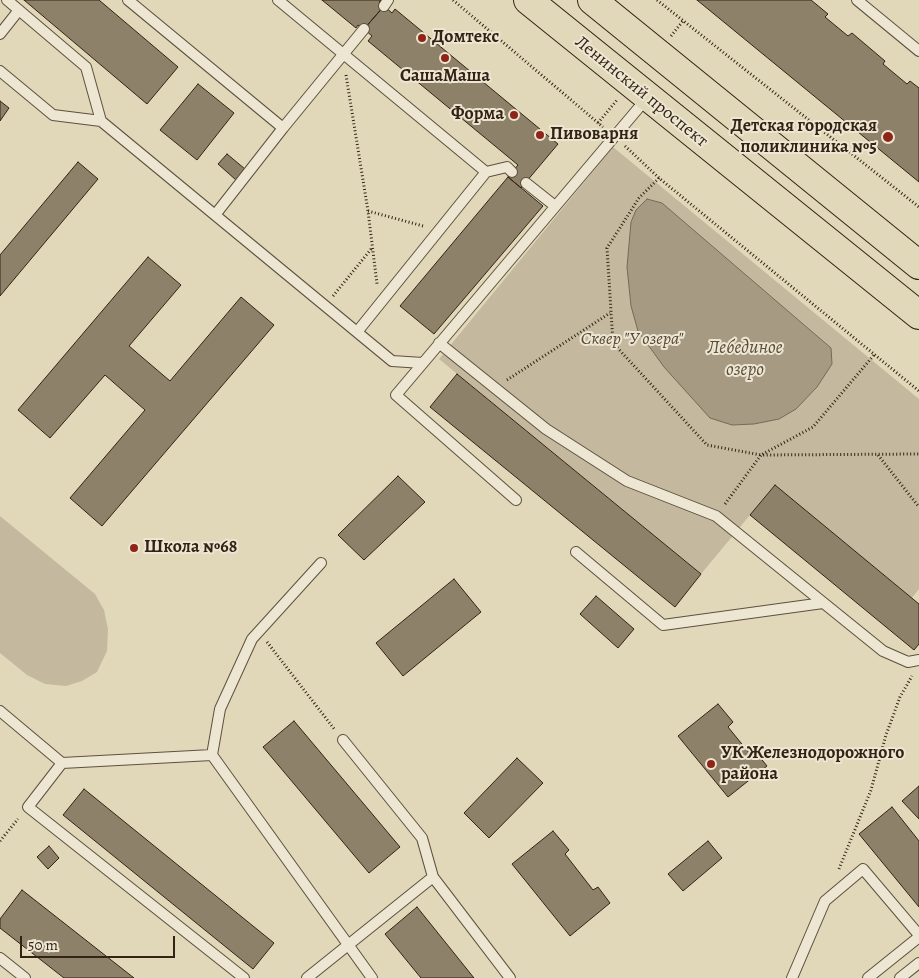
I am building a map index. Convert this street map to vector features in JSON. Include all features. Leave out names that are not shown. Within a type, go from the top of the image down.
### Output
[{"type":"main road","name":"Ленинский проспект","points":[[528,0],[647,98],[919,315]]},
{"type":"main road","points":[[592,0],[919,265]]},
{"type":"lane","points":[[7,0],[86,67],[101,121]]},
{"type":"lane","points":[[128,0],[283,128]]},
{"type":"lane","points":[[278,0],[486,172]]},
{"type":"lane","points":[[856,0],[919,51]]},
{"type":"lane","points":[[0,34],[19,10]]},
{"type":"lane","points":[[215,215],[364,29]]},
{"type":"lane","points":[[0,72],[53,115],[101,121],[392,360],[423,363]]},
{"type":"lane","points":[[516,500],[396,396],[647,98]]},
{"type":"lane","points":[[357,332],[486,172],[507,167],[512,172]]},
{"type":"lane","points":[[526,183],[555,206]]},
{"type":"lane","points":[[440,342],[546,429],[627,481],[716,516],[883,651],[908,662],[919,660]]},
{"type":"lane","points":[[576,552],[664,625],[823,603]]},
{"type":"lane","points":[[321,563],[252,639],[220,709],[212,755],[372,978]]},
{"type":"lane","points":[[0,711],[62,763],[212,755]]},
{"type":"lane","points":[[343,740],[422,838],[433,877],[510,978]]},
{"type":"lane","points":[[62,763],[28,807],[244,978]]},
{"type":"lane","points":[[792,978],[826,902],[863,869],[919,936],[868,978]]},
{"type":"lane","points":[[307,978],[433,877]]},
{"type":"lane","points":[[0,958],[25,978]]},
{"type":"lane","points":[[900,978],[919,963]]},
{"type":"path","points":[[453,0],[614,136],[659,178],[919,391]]},
{"type":"path","points":[[657,0],[919,206]]},
{"type":"path","points":[[343,54],[368,210],[379,305]]},
{"type":"path","points":[[659,178],[639,198],[607,248],[613,343],[707,445],[761,455],[919,454]]},
{"type":"path","points":[[368,210],[439,230]]},
{"type":"path","points":[[325,306],[372,248]]},
{"type":"path","points":[[495,388],[611,312]]},
{"type":"path","points":[[716,516],[761,455],[813,427],[874,355]]},
{"type":"path","points":[[878,455],[919,507]]},
{"type":"path","points":[[258,631],[343,740]]},
{"type":"path","points":[[826,902],[871,790],[886,735],[900,697],[914,672]]},
{"type":"path","points":[[0,841],[28,807]]},
{"type":"green space","name":"Сквер \"У озера\"","points":[[613,147],[919,399],[919,589],[912,598],[775,485],[701,574],[439,359]]},
{"type":"green space","points":[[0,516],[95,594],[104,610],[108,629],[107,651],[97,672],[82,681],[66,686],[45,684],[27,675],[0,653]]},
{"type":"water","name":"Лебединое озеро","points":[[647,199],[662,203],[831,348],[832,364],[817,387],[796,409],[779,419],[754,424],[732,425],[710,418],[664,367],[638,331],[631,306],[627,267],[631,222],[636,210]]},
{"type":"building","points":[[24,0],[99,0],[178,67],[147,104]]},
{"type":"building","points":[[322,0],[381,0],[379,2],[384,6],[364,29],[358,25],[356,28]]},
{"type":"building","points":[[697,0],[811,0],[828,14],[825,17],[848,36],[852,33],[885,61],[883,64],[907,84],[910,81],[919,88],[919,182]]},
{"type":"building","points":[[384,6],[392,13],[395,9],[558,144],[521,188],[508,177],[518,165],[368,41],[372,36],[364,29]]},
{"type":"building","points":[[198,84],[234,113],[197,160],[160,130]]},
{"type":"building","points":[[0,101],[9,108],[0,121]]},
{"type":"building","points":[[227,154],[245,169],[236,180],[218,164]]},
{"type":"building","points":[[78,162],[98,179],[0,296],[0,255]]},
{"type":"building","points":[[508,177],[543,206],[434,334],[400,306]]},
{"type":"building","points":[[148,257],[181,285],[129,346],[170,381],[241,297],[274,325],[102,526],[70,498],[145,410],[105,375],[50,438],[18,410]]},
{"type":"building","points":[[457,374],[701,574],[675,607],[430,407]]},
{"type":"building","points":[[398,476],[425,502],[364,560],[338,535]]},
{"type":"building","points":[[775,485],[919,604],[919,644],[914,650],[750,515]]},
{"type":"building","points":[[454,579],[481,612],[403,676],[376,643]]},
{"type":"building","points":[[596,596],[634,629],[618,648],[580,614]]},
{"type":"building","points":[[718,704],[733,722],[728,727],[750,754],[754,750],[767,766],[728,797],[678,736]]},
{"type":"building","points":[[294,721],[400,847],[369,873],[263,747]]},
{"type":"building","points":[[517,758],[543,783],[489,838],[464,813]]},
{"type":"building","points":[[919,786],[919,819],[902,801]]},
{"type":"building","points":[[84,789],[274,943],[253,969],[63,815]]},
{"type":"building","points":[[892,807],[919,841],[919,907],[859,834]]},
{"type":"building","points":[[553,831],[569,850],[565,854],[593,890],[598,887],[610,903],[570,936],[512,864]]},
{"type":"building","points":[[708,841],[722,858],[683,891],[668,874]]},
{"type":"building","points":[[49,846],[59,858],[48,869],[37,857]]},
{"type":"building","points":[[22,890],[134,978],[64,978],[0,928],[0,919]]},
{"type":"building","points":[[417,907],[474,978],[421,978],[385,934]]},
{"type":"place","name":"Домтекс","points":[[422,38]]},
{"type":"place","name":"СашаМаша","points":[[445,58]]},
{"type":"place","name":"Форма","points":[[514,115]]},
{"type":"place","name":"Пивоварня","points":[[540,135]]},
{"type":"place","name":"Детская городская поликлиника №5","points":[[888,137]]},
{"type":"place","name":"Школа №68","points":[[134,548]]},
{"type":"place","name":"УК Железнодорожного района","points":[[711,764]]}]
